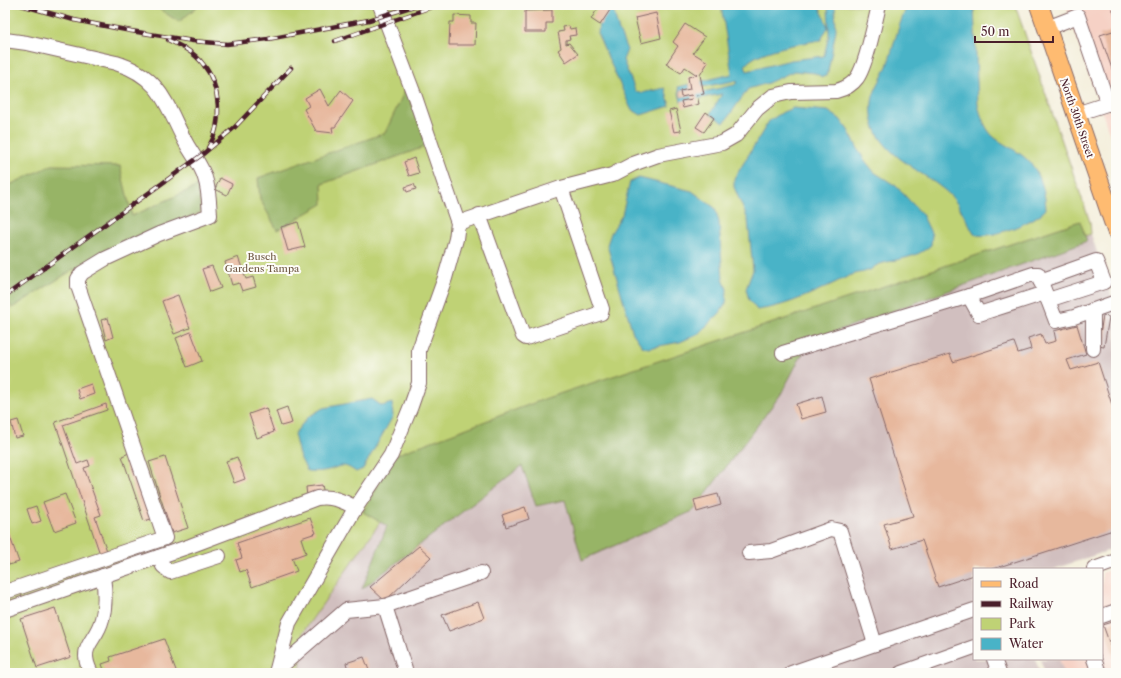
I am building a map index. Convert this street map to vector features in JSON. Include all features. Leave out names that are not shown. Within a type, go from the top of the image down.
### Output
[{"type":"main road","name":"North 30th Street","points":[[1039,5],[1076,114],[1111,197],[1116,230]]},
{"type":"street","points":[[276,672],[289,623],[356,508],[391,455],[411,406],[418,383],[419,350],[445,278],[456,239],[458,223],[415,97],[380,5]]},
{"type":"street","points":[[458,223],[561,188],[612,175],[633,164],[658,155],[722,143],[736,135],[757,109],[773,96],[791,92],[836,91],[849,86],[858,78],[861,71],[879,5]]},
{"type":"street","points":[[1047,28],[1077,10],[1112,102],[1076,114]]},
{"type":"street","points":[[5,40],[27,43],[116,63],[127,66],[147,78],[161,93],[178,130],[205,178],[210,215],[165,231],[118,253],[82,273],[78,279],[78,286],[165,538],[5,592]]},
{"type":"street","points":[[479,215],[523,336],[526,338],[601,313],[602,309],[561,188]]},
{"type":"street","points":[[783,353],[969,296],[1033,274],[1038,274],[1056,321],[1116,302]]},
{"type":"street","points":[[969,296],[978,314],[1045,291]]},
{"type":"street","points":[[1093,310],[1093,349]]},
{"type":"street","points":[[5,610],[250,525],[317,498],[328,496],[336,498],[356,508]]},
{"type":"street","points":[[749,553],[772,551],[831,529],[840,531],[875,644]]},
{"type":"street","points":[[159,557],[163,566],[170,572],[219,556]]},
{"type":"street","points":[[1097,568],[1116,561]]},
{"type":"street","points":[[276,672],[346,610],[384,606],[481,573]]},
{"type":"street","points":[[90,673],[85,655],[87,646],[98,630],[102,619],[105,594],[103,576]]},
{"type":"street","points":[[384,606],[406,673]]},
{"type":"street","points":[[791,673],[973,610]]},
{"type":"street","points":[[1103,616],[1116,611]]},
{"type":"street","points":[[901,673],[973,647]]},
{"type":"street","points":[[994,660],[999,673]]},
{"type":"street","points":[[1094,660],[1099,673]]},
{"type":"shaded area","points":[[1066,5],[1116,5],[1116,94],[1098,101]]},
{"type":"shaded area","points":[[1116,107],[1116,153],[1102,112]]},
{"type":"shaded area","points":[[1091,234],[1116,309],[1116,548],[1057,568],[973,568],[973,660],[1035,660],[1040,673],[300,673],[303,632],[421,464],[830,322]]},
{"type":"shaded area","points":[[1116,568],[1116,673],[1064,673],[1059,660],[1103,660],[1103,573]]},
{"type":"shaded area","points":[[1040,660],[1059,660],[1064,673],[1045,673]]},
{"type":"green space","name":"Busch Gardens Tampa","points":[[5,5],[1015,5],[1090,222],[1091,234],[830,322],[421,464],[303,632],[300,673],[5,673]]},
{"type":"green space","points":[[157,5],[199,5],[179,22],[159,9]]},
{"type":"green space","points":[[406,88],[427,146],[322,184],[323,204],[277,230],[260,199],[258,178],[385,133]]},
{"type":"green space","points":[[52,165],[120,166],[132,216],[198,186],[201,212],[134,240],[71,271],[12,308],[5,296],[5,187]]},
{"type":"green space","points":[[1080,221],[1087,241],[809,341],[781,394],[693,511],[582,560],[565,500],[536,506],[522,466],[362,589],[387,526],[363,512],[395,455],[547,398]]},
{"type":"water","points":[[598,5],[612,5],[618,28],[627,50],[623,60],[636,92],[641,93],[665,88],[670,106],[641,115],[631,109],[598,35],[600,7]]},
{"type":"water","points":[[721,5],[819,5],[828,27],[821,40],[780,48],[750,60],[745,66],[747,71],[791,60],[824,56],[829,35],[828,5],[835,5],[836,30],[827,76],[822,77],[815,73],[794,71],[768,83],[748,89],[724,123],[710,114],[722,94],[681,102],[678,87],[732,74]],"holes":[[[734,81],[738,82],[734,85],[681,97],[680,91]]]},
{"type":"water","points":[[908,5],[974,5],[978,105],[984,123],[992,135],[1028,160],[1041,180],[1046,209],[1033,219],[1012,229],[990,235],[974,234],[954,199],[938,185],[898,157],[878,134],[872,119],[873,97],[887,66],[899,27]]},
{"type":"water","points":[[793,108],[828,111],[840,119],[848,130],[863,158],[874,172],[896,186],[922,214],[932,235],[931,245],[913,256],[879,264],[870,270],[851,275],[793,301],[757,310],[749,300],[746,289],[753,270],[748,220],[734,187],[734,179],[769,121],[783,112]]},
{"type":"water","points":[[639,178],[692,191],[715,208],[719,222],[723,279],[727,289],[726,303],[720,313],[698,334],[680,342],[648,348],[642,346],[633,333],[607,245],[611,233],[622,215],[630,182]]},
{"type":"water","points":[[372,399],[382,406],[392,403],[393,416],[363,469],[356,472],[346,466],[340,466],[328,470],[307,471],[299,455],[294,434],[308,417],[323,408]]},
{"type":"building","points":[[600,5],[610,10],[600,25],[591,19]]},
{"type":"building","points":[[1111,5],[1116,5],[1116,18]]},
{"type":"building","points":[[552,10],[552,23],[546,23],[546,32],[525,32],[525,11]]},
{"type":"building","points":[[656,13],[661,38],[641,43],[635,18]]},
{"type":"building","points":[[454,15],[471,16],[471,23],[476,23],[475,45],[449,45],[450,22],[454,22]]},
{"type":"building","points":[[685,24],[705,37],[693,53],[708,62],[700,75],[704,94],[697,95],[699,104],[683,108],[681,101],[692,99],[691,95],[681,97],[680,91],[690,89],[688,77],[697,75],[685,67],[681,73],[666,64],[678,46],[673,42]]},
{"type":"building","points":[[569,26],[570,29],[575,28],[576,35],[569,36],[570,39],[566,40],[566,44],[569,43],[578,54],[566,62],[558,50],[561,48],[558,32],[564,31],[563,27]]},
{"type":"building","points":[[1116,30],[1116,80],[1100,35]]},
{"type":"building","points":[[320,89],[329,106],[341,90],[353,101],[335,127],[332,127],[333,133],[316,131],[304,109],[309,106],[305,98]]},
{"type":"building","points":[[676,109],[681,131],[674,132],[669,111]]},
{"type":"building","points":[[706,112],[714,118],[704,132],[696,127]]},
{"type":"building","points":[[414,158],[419,173],[409,176],[404,162]]},
{"type":"building","points":[[220,178],[232,184],[227,195],[215,189]]},
{"type":"building","points":[[414,184],[416,189],[407,192],[405,187]]},
{"type":"building","points":[[298,222],[305,247],[288,251],[281,227]]},
{"type":"building","points":[[238,257],[246,279],[253,277],[256,287],[242,291],[239,283],[232,285],[225,262]]},
{"type":"building","points":[[212,266],[221,288],[210,292],[202,269]]},
{"type":"building","points":[[178,295],[190,328],[174,334],[162,301]]},
{"type":"building","points":[[1103,316],[1109,317],[1104,347],[1098,346]]},
{"type":"building","points":[[108,318],[113,337],[106,340],[101,320]]},
{"type":"building","points":[[1077,325],[1086,354],[1067,360],[1071,370],[1098,362],[1116,417],[1116,529],[996,568],[973,568],[973,575],[938,587],[922,540],[892,549],[884,524],[913,516],[869,379],[950,354],[953,362],[1014,342],[1018,353],[1031,349],[1028,338],[1041,334],[1045,344],[1056,341],[1054,331]]},
{"type":"building","points":[[191,332],[202,361],[187,367],[176,338]]},
{"type":"building","points":[[91,384],[94,394],[80,399],[77,389]]},
{"type":"building","points":[[822,396],[826,412],[801,419],[796,404]]},
{"type":"building","points":[[106,404],[107,410],[63,425],[77,464],[88,460],[90,466],[84,468],[101,515],[95,517],[107,551],[100,554],[55,422]]},
{"type":"building","points":[[287,407],[292,423],[281,426],[276,411]]},
{"type":"building","points":[[266,408],[274,432],[257,438],[249,414]]},
{"type":"building","points":[[18,420],[23,436],[15,438],[11,422]]},
{"type":"building","points":[[129,453],[151,519],[144,521],[122,456]]},
{"type":"building","points":[[165,457],[188,528],[172,533],[149,462]]},
{"type":"building","points":[[237,457],[245,479],[234,483],[226,461]]},
{"type":"building","points":[[322,485],[324,494],[307,497],[306,487]]},
{"type":"building","points":[[65,494],[76,523],[54,531],[43,502]]},
{"type":"building","points":[[718,494],[721,505],[697,512],[694,500]]},
{"type":"building","points":[[36,506],[41,521],[32,524],[27,509]]},
{"type":"building","points":[[525,507],[529,519],[506,527],[502,515]]},
{"type":"building","points":[[310,518],[316,533],[301,538],[306,553],[292,558],[297,571],[252,587],[246,570],[240,572],[236,560],[242,558],[237,543]]},
{"type":"building","points":[[5,523],[19,562],[9,565],[5,555]]},
{"type":"building","points":[[419,546],[431,557],[385,601],[370,587]]},
{"type":"building","points":[[478,602],[484,618],[449,631],[442,615]]},
{"type":"building","points":[[55,608],[71,657],[37,668],[21,619]]},
{"type":"building","points":[[1116,621],[1116,662],[1103,625]]},
{"type":"building","points":[[164,639],[177,673],[115,673],[114,670],[105,673],[102,664],[111,661],[110,657]]},
{"type":"building","points":[[364,657],[370,673],[349,673],[346,663]]},
{"type":"railway","points":[[21,5],[74,20],[131,31],[193,41],[227,44],[268,39],[369,20],[417,5]]},
{"type":"railway","points":[[335,41],[437,5]]},
{"type":"railway","points":[[168,40],[196,56],[209,73],[213,83],[218,105],[218,117],[213,138],[208,148]]},
{"type":"railway","points":[[5,296],[203,154],[235,127],[291,68]]}]
